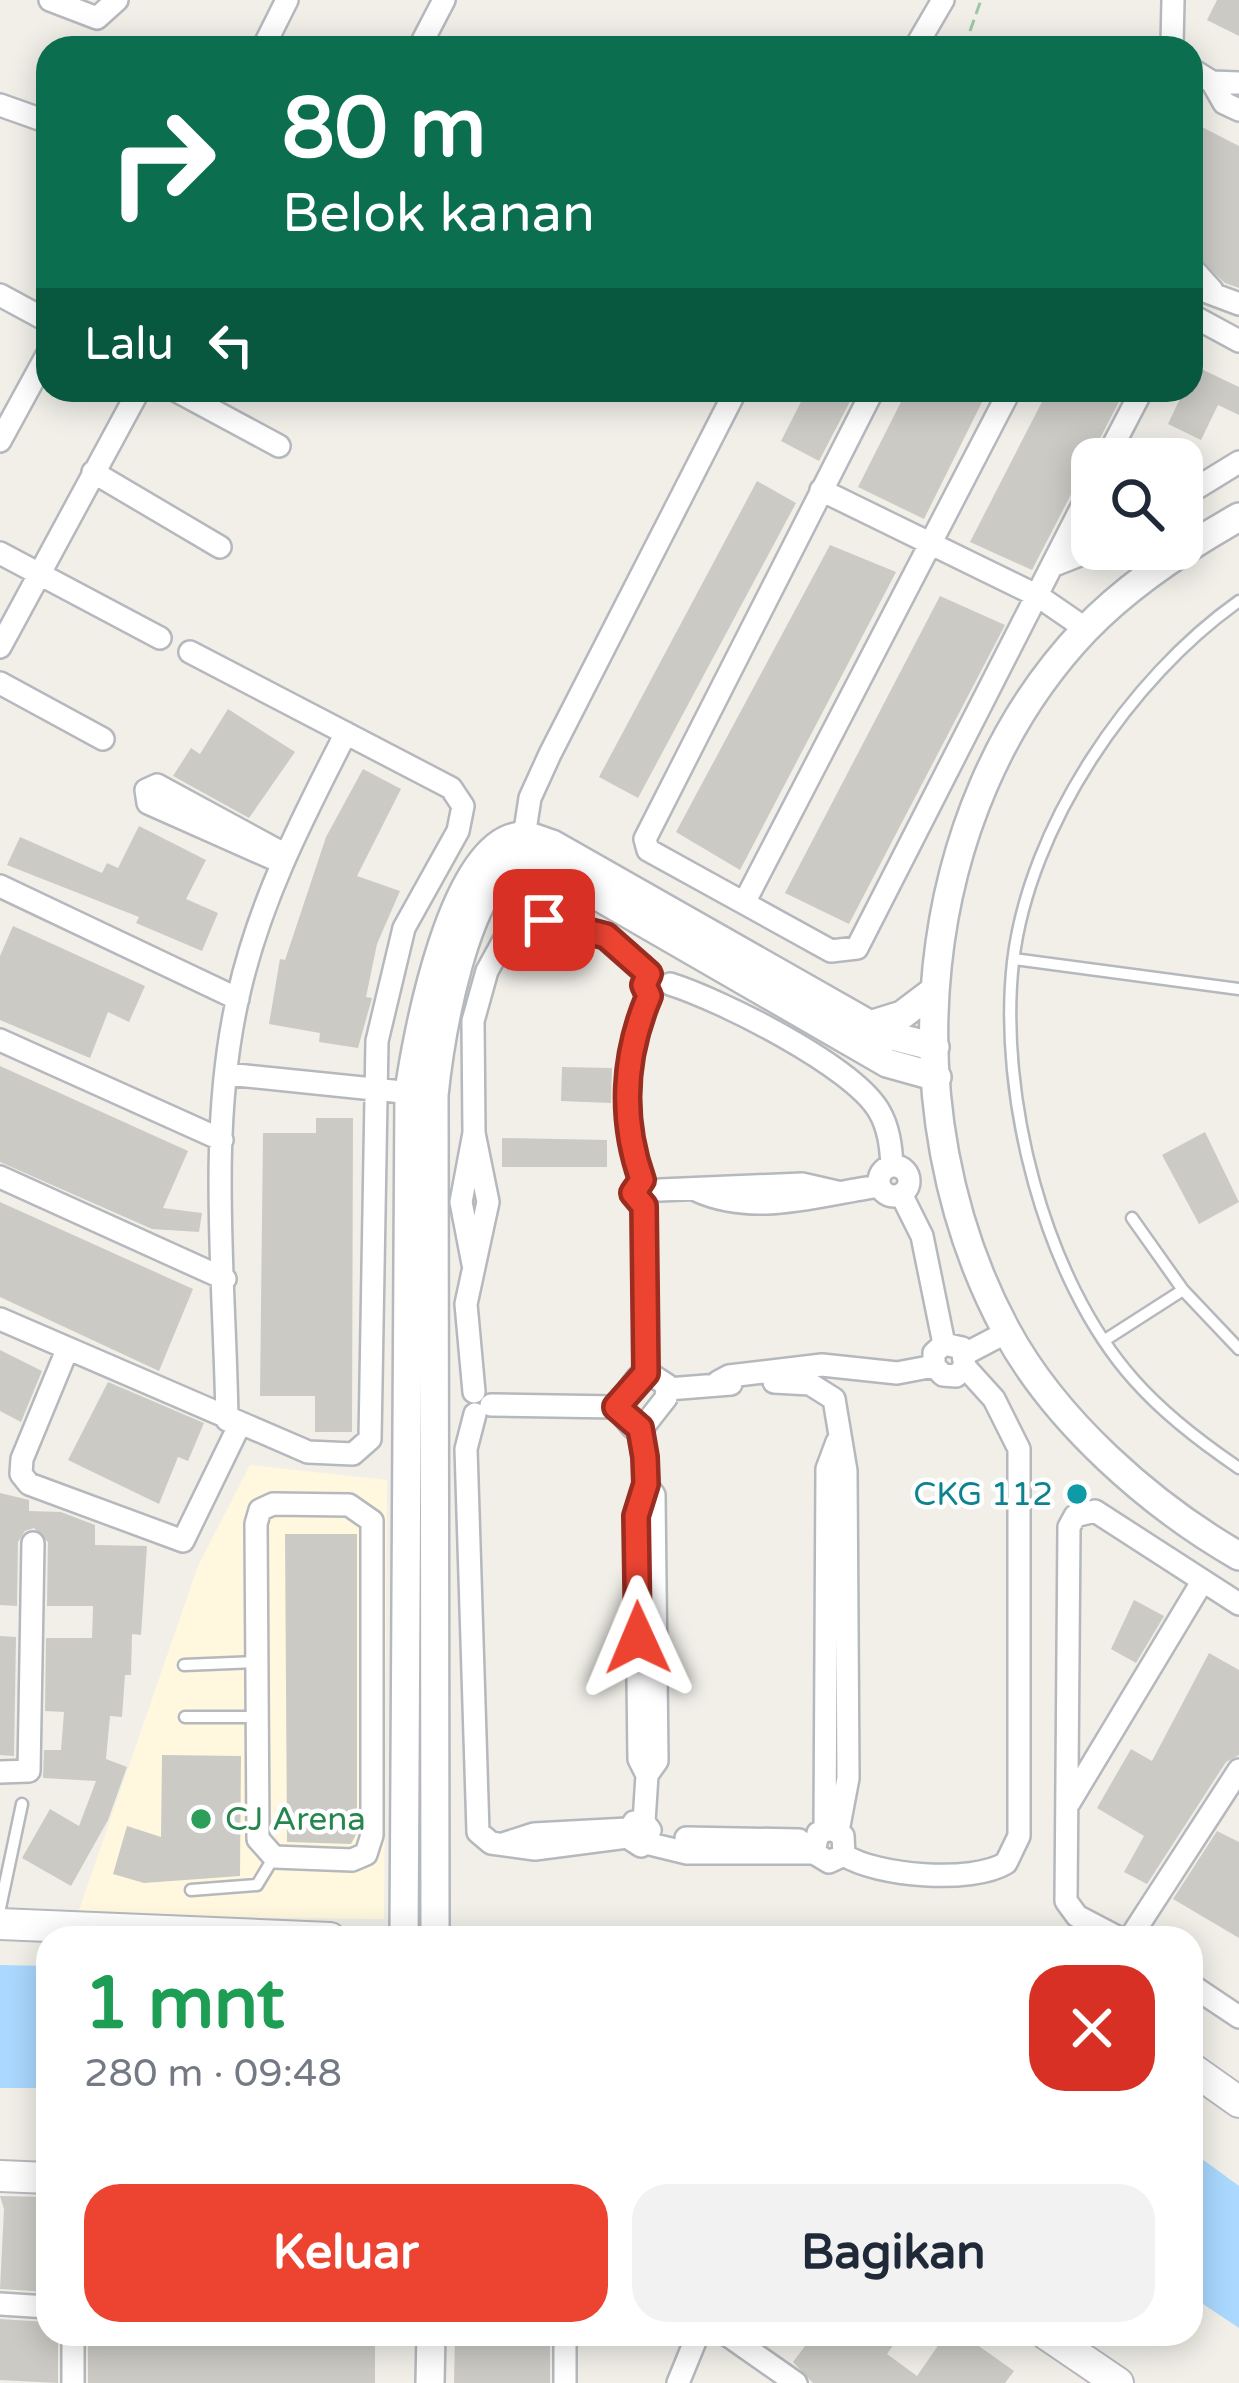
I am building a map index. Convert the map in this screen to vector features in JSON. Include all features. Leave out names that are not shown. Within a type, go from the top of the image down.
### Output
[{"type":"main road","points":[[0,1924],[47,1926]]},
{"type":"main road","points":[[1203,2076],[1239,2102]]},
{"type":"main road","points":[[0,2176],[36,2178]]},
{"type":"main road","points":[[1064,2346],[1118,2383]]},
{"type":"street","points":[[50,0],[98,18],[117,0]]},
{"type":"street","points":[[269,36],[287,0]]},
{"type":"street","points":[[425,36],[444,0]]},
{"type":"street","points":[[920,36],[936,2]]},
{"type":"street","points":[[1171,36],[1178,3]]},
{"type":"street","points":[[1203,77],[1213,82],[1239,83]]},
{"type":"street","points":[[1213,82],[1224,103],[1239,110]]},
{"type":"street","points":[[0,105],[36,118]]},
{"type":"street","points":[[1203,289],[1239,304]]},
{"type":"street","points":[[0,295],[36,314]]},
{"type":"street","points":[[1203,322],[1239,341]]},
{"type":"street","points":[[0,440],[36,375]]},
{"type":"street","points":[[0,647],[132,402]]},
{"type":"street","points":[[199,402],[279,446]]},
{"type":"street","points":[[522,846],[530,798],[550,754],[730,402]]},
{"type":"street","points":[[867,402],[647,826],[649,850],[831,951],[857,948],[1071,528]]},
{"type":"street","points":[[744,903],[1004,402]]},
{"type":"street","points":[[1117,438],[1136,402]]},
{"type":"street","points":[[1203,484],[1239,462]]},
{"type":"street","points":[[93,472],[220,547]]},
{"type":"street","points":[[821,490],[1038,596],[1086,628]]},
{"type":"street","points":[[1239,517],[1171,560],[1086,628],[1015,722],[992,767],[953,874],[935,990],[937,1077],[958,1201],[1007,1332],[1111,1460],[1158,1504],[1239,1556]]},
{"type":"street","points":[[0,553],[160,638]]},
{"type":"street","points":[[1052,566],[1071,558]]},
{"type":"street","points":[[0,1319],[233,1423],[326,1456],[353,1454],[370,1439],[372,1086],[382,1009],[416,904],[458,831],[463,806],[452,788],[190,652]]},
{"type":"street","points":[[0,683],[103,739]]},
{"type":"street","points":[[67,1350],[22,1459],[21,1474],[29,1484],[184,1541],[233,1423],[222,1141],[238,999],[283,858],[346,733]]},
{"type":"street","points":[[157,785],[283,858],[148,803],[146,790],[157,785]]},
{"type":"street","points":[[435,1926],[436,1688],[418,1026],[449,925],[492,852],[552,844],[870,1025],[935,1048]]},
{"type":"street","points":[[522,846],[542,863],[887,1063],[937,1077]]},
{"type":"street","points":[[0,886],[238,999]]},
{"type":"street","points":[[649,985],[606,936],[563,922],[530,924],[504,940],[487,970],[473,1021],[474,1132],[488,1202],[472,1264],[465,1325],[480,1404],[466,1449],[476,1824],[485,1840],[505,1843],[577,1847],[639,1832],[687,1853],[823,1838]]},
{"type":"street","points":[[616,1407],[646,1373],[648,1192],[630,1137],[628,1070],[649,985],[660,972],[670,984],[725,1004],[769,1029],[872,1100],[886,1129],[892,1166],[883,1171],[890,1190],[922,1236],[944,1344]]},
{"type":"street","points":[[870,1025],[902,1015],[935,990]]},
{"type":"street","points":[[0,1040],[222,1141]]},
{"type":"street","points":[[227,1074],[421,1094]]},
{"type":"street","points":[[404,1926],[421,1094]]},
{"type":"street","points":[[0,1177],[225,1279]]},
{"type":"street","points":[[648,1192],[698,1191],[732,1184],[802,1184],[838,1192],[890,1190]]},
{"type":"street","points":[[718,1382],[729,1376],[822,1365],[866,1373],[934,1366],[949,1377],[965,1360],[1007,1332]]},
{"type":"street","points":[[834,1399],[838,1441],[827,1469],[823,1838],[829,1862],[844,1855],[878,1872],[983,1872],[1006,1862],[1019,1836],[1019,1449],[994,1399],[956,1344],[944,1344],[934,1353],[934,1366]]},
{"type":"street","points":[[646,1373],[668,1389],[718,1382],[798,1381],[834,1399]]},
{"type":"street","points":[[834,1399],[866,1373]]},
{"type":"street","points":[[639,1832],[647,1774],[639,1759],[636,1538],[638,1498],[646,1484],[640,1428],[668,1389]]},
{"type":"street","points":[[480,1404],[616,1407],[640,1428]]},
{"type":"street","points":[[273,1504],[349,1505],[367,1513],[374,1532],[371,1846],[352,1860],[274,1857],[258,1839],[256,1662],[260,1510],[273,1504]]},
{"type":"street","points":[[1098,1926],[1069,1910],[1067,1541],[1075,1516],[1096,1510],[1239,1604]]},
{"type":"street","points":[[0,1772],[28,1772],[33,1543]]},
{"type":"street","points":[[1066,1807],[1202,1582]]},
{"type":"street","points":[[373,1688],[436,1688]]},
{"type":"street","points":[[1138,1926],[1239,1770]]},
{"type":"street","points":[[1203,1993],[1239,2017]]},
{"type":"street","points":[[0,2304],[36,2306]]},
{"type":"street","points":[[73,2383],[74,2346]]},
{"type":"street","points":[[430,2383],[431,2346]]},
{"type":"street","points":[[565,2346],[565,2383]]},
{"type":"street","points":[[678,2383],[693,2346]]},
{"type":"street","points":[[743,2346],[796,2383]]},
{"type":"lane","points":[[1239,601],[1198,630],[1142,687],[1098,750],[1060,817],[1014,959],[1014,1083],[1029,1160],[1051,1232],[1105,1340],[1134,1380],[1239,1468]]},
{"type":"lane","points":[[1014,959],[1239,989]]},
{"type":"lane","points":[[1132,1218],[1184,1290],[1239,1349]]},
{"type":"lane","points":[[1105,1340],[1184,1290]]},
{"type":"lane","points":[[184,1665],[256,1662]]},
{"type":"lane","points":[[185,1717],[257,1717]]},
{"type":"lane","points":[[0,1908],[22,1804]]},
{"type":"lane","points":[[191,1890],[257,1885],[274,1857]]},
{"type":"path","points":[[968,36],[981,0]]},
{"type":"shaded area","points":[[250,1465],[387,1480],[384,1919],[77,1916],[198,1566]]},
{"type":"water","points":[[0,1965],[36,1966],[36,2088],[0,2088]]},
{"type":"water","points":[[1203,2160],[1239,2186],[1239,2328],[1203,2304]]},
{"type":"building","points":[[1217,0],[1239,0],[1239,36],[1207,20]]},
{"type":"building","points":[[1203,128],[1239,146],[1239,288],[1225,283],[1203,263]]},
{"type":"building","points":[[1203,370],[1239,387],[1239,415],[1218,405],[1202,438],[1168,424],[1178,402],[1203,402]]},
{"type":"building","points":[[801,402],[850,402],[819,461],[781,441]]},
{"type":"building","points":[[901,402],[982,402],[924,519],[858,487]]},
{"type":"building","points":[[1042,402],[1119,402],[1100,438],[1071,438],[1071,495],[1032,570],[970,542]]},
{"type":"building","points":[[757,481],[796,503],[638,798],[599,777]]},
{"type":"building","points":[[830,545],[896,572],[740,870],[676,832]]},
{"type":"building","points":[[940,596],[1005,625],[849,924],[785,893]]},
{"type":"building","points":[[228,709],[295,752],[249,818],[173,776],[191,748],[200,754]]},
{"type":"building","points":[[363,769],[401,789],[357,876],[400,891],[377,944],[366,997],[372,998],[358,1048],[319,1042],[320,1033],[269,1024],[280,959],[285,960],[326,837]]},
{"type":"building","points":[[139,826],[206,860],[186,899],[218,913],[202,951],[136,923],[139,917],[7,865],[20,837],[102,873],[107,863],[118,868]]},
{"type":"building","points":[[13,926],[145,986],[129,1022],[108,1012],[90,1058],[0,1020],[0,956]]},
{"type":"building","points":[[0,1066],[188,1151],[163,1208],[202,1213],[199,1232],[152,1229],[0,1162]]},
{"type":"building","points":[[562,1067],[612,1068],[611,1103],[561,1101]]},
{"type":"building","points":[[316,1118],[353,1118],[352,1432],[315,1432],[315,1396],[260,1396],[263,1133],[316,1133]]},
{"type":"building","points":[[1205,1132],[1239,1202],[1199,1224],[1162,1155]]},
{"type":"building","points":[[502,1138],[607,1140],[607,1167],[502,1167]]},
{"type":"building","points":[[0,1202],[193,1289],[159,1371],[0,1297]]},
{"type":"building","points":[[0,1350],[42,1371],[21,1422],[0,1411]]},
{"type":"building","points":[[108,1382],[204,1423],[188,1461],[178,1457],[159,1504],[68,1460]]},
{"type":"building","points":[[0,1493],[29,1500],[29,1511],[61,1512],[95,1525],[95,1545],[147,1546],[141,1635],[132,1634],[131,1675],[125,1675],[122,1717],[110,1716],[106,1759],[127,1767],[108,1820],[71,1886],[22,1858],[50,1809],[79,1826],[96,1781],[43,1778],[44,1750],[61,1750],[64,1712],[45,1711],[46,1638],[92,1638],[93,1606],[47,1606],[48,1542],[34,1528],[25,1531],[18,1542],[17,1606],[0,1605]]},
{"type":"building","points":[[285,1534],[357,1534],[357,1833],[351,1844],[287,1842]]},
{"type":"building","points":[[1134,1600],[1164,1616],[1136,1663],[1111,1649]]},
{"type":"building","points":[[0,1636],[16,1637],[14,1756],[0,1755]]},
{"type":"building","points":[[1209,1653],[1239,1670],[1239,1755],[1226,1762],[1147,1884],[1124,1872],[1144,1836],[1097,1808],[1131,1749],[1152,1761]]},
{"type":"building","name":"CJ Arena","points":[[162,1755],[241,1756],[240,1876],[144,1883],[113,1874],[127,1826],[161,1837]]},
{"type":"building","points":[[1217,1831],[1239,1842],[1239,1938],[1173,1899]]},
{"type":"building","points":[[0,2196],[36,2197],[36,2291],[0,2289],[4,2209]]},
{"type":"building","points":[[0,2319],[36,2321],[36,2346],[58,2346],[58,2383],[0,2380]]},
{"type":"building","points":[[88,2346],[375,2346],[375,2383],[88,2383]]},
{"type":"building","points":[[455,2346],[550,2346],[550,2383],[454,2383]]},
{"type":"building","points":[[805,2346],[893,2346],[887,2354],[917,2376],[938,2346],[979,2346],[1014,2371],[1005,2383],[813,2383],[793,2362]]},
{"type":"waterway","points":[[419,1666],[421,1601]]},
{"type":"waterway","points":[[418,1864],[418,1925]]},
{"type":"place","name":"CKG 112","points":[[1077,1494]]},
{"type":"place","name":"CJ Arena","points":[[201,1819]]},
{"type":"route","points":[[544,920],[606,936],[649,974],[644,985],[649,996],[631,1043],[628,1070],[630,1137],[642,1180],[633,1193],[644,1206],[646,1373],[616,1407],[632,1427],[640,1428],[645,1457],[646,1484],[636,1516],[638,1638]]}]
